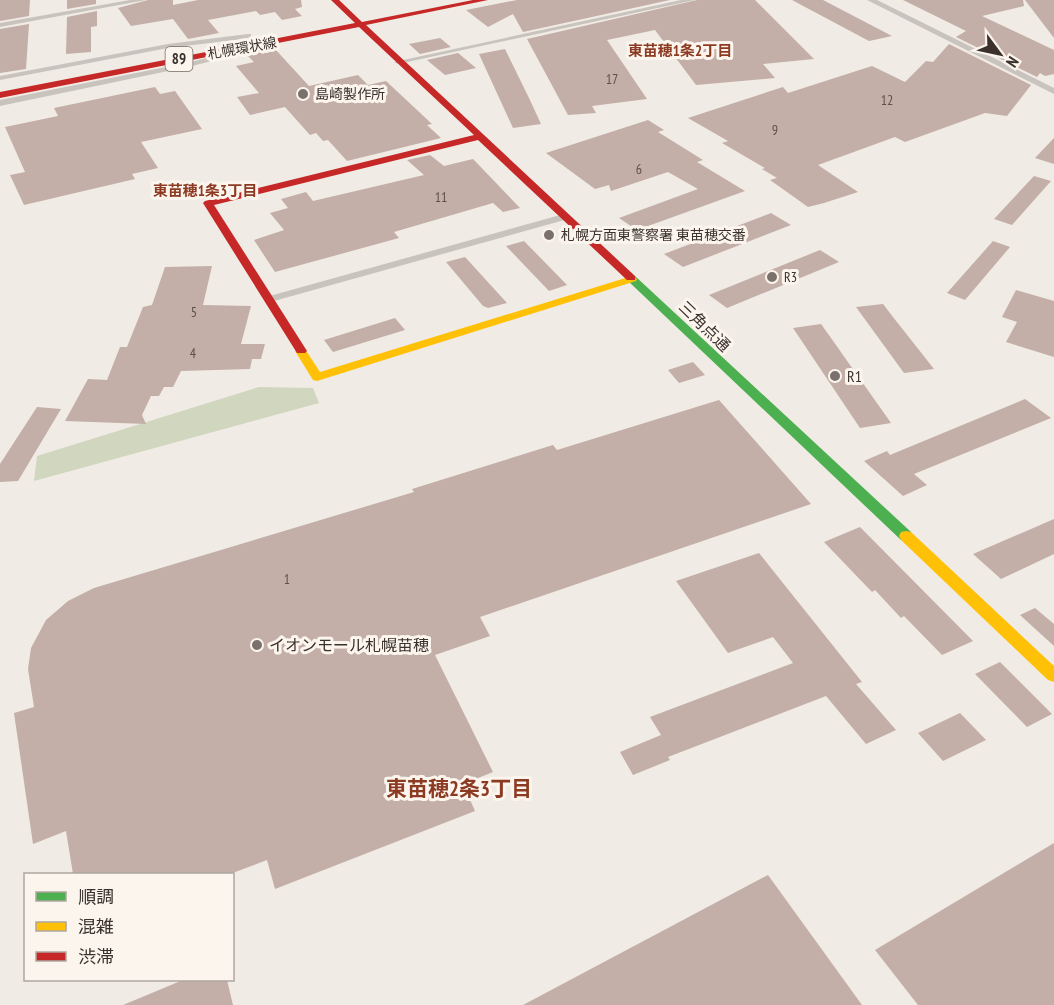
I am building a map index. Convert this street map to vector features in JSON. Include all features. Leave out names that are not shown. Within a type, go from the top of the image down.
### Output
[{"type":"street","points":[[0,25],[142,0]]},
{"type":"street","name":"三角点通","points":[[335,0],[398,62],[564,218],[578,227],[1054,676]]},
{"type":"street","name":"札幌環状線","points":[[0,94],[282,40],[435,0]]},
{"type":"street","name":"札幌環状線","points":[[0,86],[248,36],[484,0]]},
{"type":"street","points":[[648,0],[660,7]]},
{"type":"street","points":[[398,62],[691,0]]},
{"type":"street","points":[[871,0],[1054,91]]},
{"type":"street","points":[[0,78],[168,46],[248,36]]},
{"type":"street","points":[[0,103],[192,64],[282,40]]},
{"type":"street","points":[[478,137],[208,203],[317,377],[632,279]]},
{"type":"street","points":[[270,299],[564,218]]},
{"type":"green space","points":[[259,387],[313,388],[319,403],[34,481],[37,456]]},
{"type":"building","points":[[0,0],[30,0],[29,16],[0,21]]},
{"type":"building","points":[[67,0],[96,0],[96,4],[67,9]]},
{"type":"building","points":[[148,0],[173,0],[173,5],[198,0],[301,0],[302,7],[295,9],[302,16],[282,20],[275,12],[260,15],[256,11],[208,20],[219,33],[188,39],[173,19],[131,26],[118,8]]},
{"type":"building","points":[[517,0],[670,0],[523,32],[513,14],[488,27],[466,10]]},
{"type":"building","points":[[697,0],[755,0],[814,59],[763,64],[775,78],[696,85],[655,30],[607,40],[647,99],[592,106],[596,113],[568,115],[527,39]]},
{"type":"building","points":[[792,0],[823,0],[892,36],[869,41]]},
{"type":"building","points":[[903,0],[1023,0],[1024,6],[982,16],[1054,50],[1054,74],[1045,76],[1040,73],[1037,77],[956,37],[966,31]]},
{"type":"building","points":[[1025,0],[1054,0],[1054,38]]},
{"type":"building","points":[[97,11],[97,26],[91,27],[91,52],[66,54],[67,17]]},
{"type":"building","points":[[29,24],[26,69],[0,73],[0,29]]},
{"type":"building","points":[[440,38],[451,47],[420,54],[409,44]]},
{"type":"building","points":[[949,44],[1031,85],[1007,116],[985,113],[905,142],[895,137],[818,165],[858,192],[824,203],[808,207],[770,180],[777,178],[762,169],[765,168],[722,143],[728,141],[688,118],[783,87],[788,93],[872,66],[905,82],[926,61],[933,62]]},
{"type":"building","points":[[275,49],[309,86],[358,75],[368,85],[386,81],[432,124],[427,125],[441,138],[347,161],[328,140],[323,141],[316,133],[310,135],[285,107],[250,115],[237,97],[259,93],[236,66],[254,62],[247,55]]},
{"type":"building","points":[[505,49],[541,124],[513,128],[479,54]]},
{"type":"building","points":[[458,53],[476,68],[445,75],[427,60]]},
{"type":"building","points":[[155,87],[160,94],[175,91],[202,129],[141,142],[158,168],[132,174],[135,179],[24,205],[10,175],[25,172],[5,127],[58,116],[54,108]]},
{"type":"building","points":[[648,120],[664,130],[658,132],[703,160],[697,162],[745,191],[637,230],[619,218],[698,189],[668,172],[611,191],[609,185],[595,189],[546,153]]},
{"type":"building","points":[[1054,138],[1054,164],[1035,158]]},
{"type":"building","points":[[430,155],[444,166],[473,159],[520,208],[503,212],[493,203],[394,232],[399,238],[275,272],[254,240],[284,230],[270,213],[288,208],[281,199],[306,192],[313,201],[424,175],[407,160]]},
{"type":"building","points":[[1034,176],[1051,181],[1012,225],[994,219]]},
{"type":"building","points":[[771,213],[791,225],[683,267],[664,254]]},
{"type":"building","points":[[524,241],[567,285],[549,291],[506,246]]},
{"type":"building","points":[[993,241],[1010,247],[965,300],[947,293]]},
{"type":"building","name":"R3","points":[[820,250],[839,262],[727,308],[709,295]]},
{"type":"building","points":[[465,257],[507,303],[488,308],[483,306],[446,262]]},
{"type":"building","points":[[212,266],[203,305],[251,306],[241,344],[265,344],[261,359],[252,359],[250,369],[181,371],[173,387],[164,387],[159,396],[151,396],[142,415],[146,424],[65,421],[88,379],[107,380],[120,347],[127,347],[143,307],[152,305],[165,267]]},
{"type":"building","points":[[1016,290],[1054,301],[1054,357],[1006,342],[1017,322],[1002,317]]},
{"type":"building","points":[[883,304],[934,369],[904,373],[856,307]]},
{"type":"building","points":[[395,318],[405,330],[333,352],[324,340]]},
{"type":"building","name":"R1","points":[[821,324],[891,423],[860,428],[793,328]]},
{"type":"building","points":[[693,362],[705,375],[679,383],[668,370]]},
{"type":"building","points":[[1025,399],[1051,418],[914,474],[927,485],[903,496],[864,461],[887,451],[890,455]]},
{"type":"building","name":"イオンモール札幌苗穂","points":[[719,400],[811,504],[480,617],[490,636],[435,655],[493,772],[463,784],[475,811],[275,889],[267,860],[233,873],[73,873],[66,831],[33,844],[14,713],[34,707],[28,669],[31,648],[46,620],[68,601],[94,588],[414,492],[412,489],[553,445],[557,450]]},
{"type":"building","points":[[37,407],[61,409],[18,481],[0,482],[0,464]]},
{"type":"building","points":[[1054,519],[1054,554],[1001,579],[973,554]]},
{"type":"building","points":[[860,527],[973,641],[942,655],[904,616],[901,618],[875,590],[872,592],[824,542]]},
{"type":"building","points":[[759,553],[862,682],[856,684],[896,730],[866,744],[826,696],[668,757],[670,760],[633,775],[620,752],[661,735],[650,717],[793,663],[773,637],[728,653],[676,581]]},
{"type":"building","points":[[1035,608],[1054,624],[1054,646],[1020,615]]},
{"type":"building","points":[[1000,662],[1052,714],[1027,727],[975,674]]},
{"type":"building","points":[[960,713],[986,740],[943,761],[918,733]]},
{"type":"building","points":[[1054,843],[1054,1005],[918,1005],[875,950]]},
{"type":"building","points":[[768,875],[862,1005],[523,1005]]},
{"type":"building","points":[[181,981],[227,981],[233,1005],[123,1005]]},
{"type":"traffic: fast","points":[[631,278],[906,536]]},
{"type":"traffic: slow","points":[[301,351],[317,377],[632,279]]},
{"type":"traffic: slow","points":[[906,536],[1054,676]]},
{"type":"traffic: jam","points":[[335,0],[631,278]]},
{"type":"traffic: jam","points":[[0,95],[484,0]]},
{"type":"traffic: jam","points":[[301,351],[208,203],[478,137]]},
{"type":"place","name":"島崎製作所","points":[[303,94]]},
{"type":"place","name":"札幌方面東警察署 東苗穂交番","points":[[549,235]]},
{"type":"place","name":"R3","points":[[772,277]]},
{"type":"place","name":"R1","points":[[835,376]]},
{"type":"place","name":"イオンモール札幌苗穂","points":[[257,645]]},
{"type":"district","name":"東苗穂1条2丁目","points":[[680,51]]},
{"type":"district","name":"東苗穂1条3丁目","points":[[205,191]]},
{"type":"district","name":"東苗穂2条3丁目","points":[[459,789]]}]
